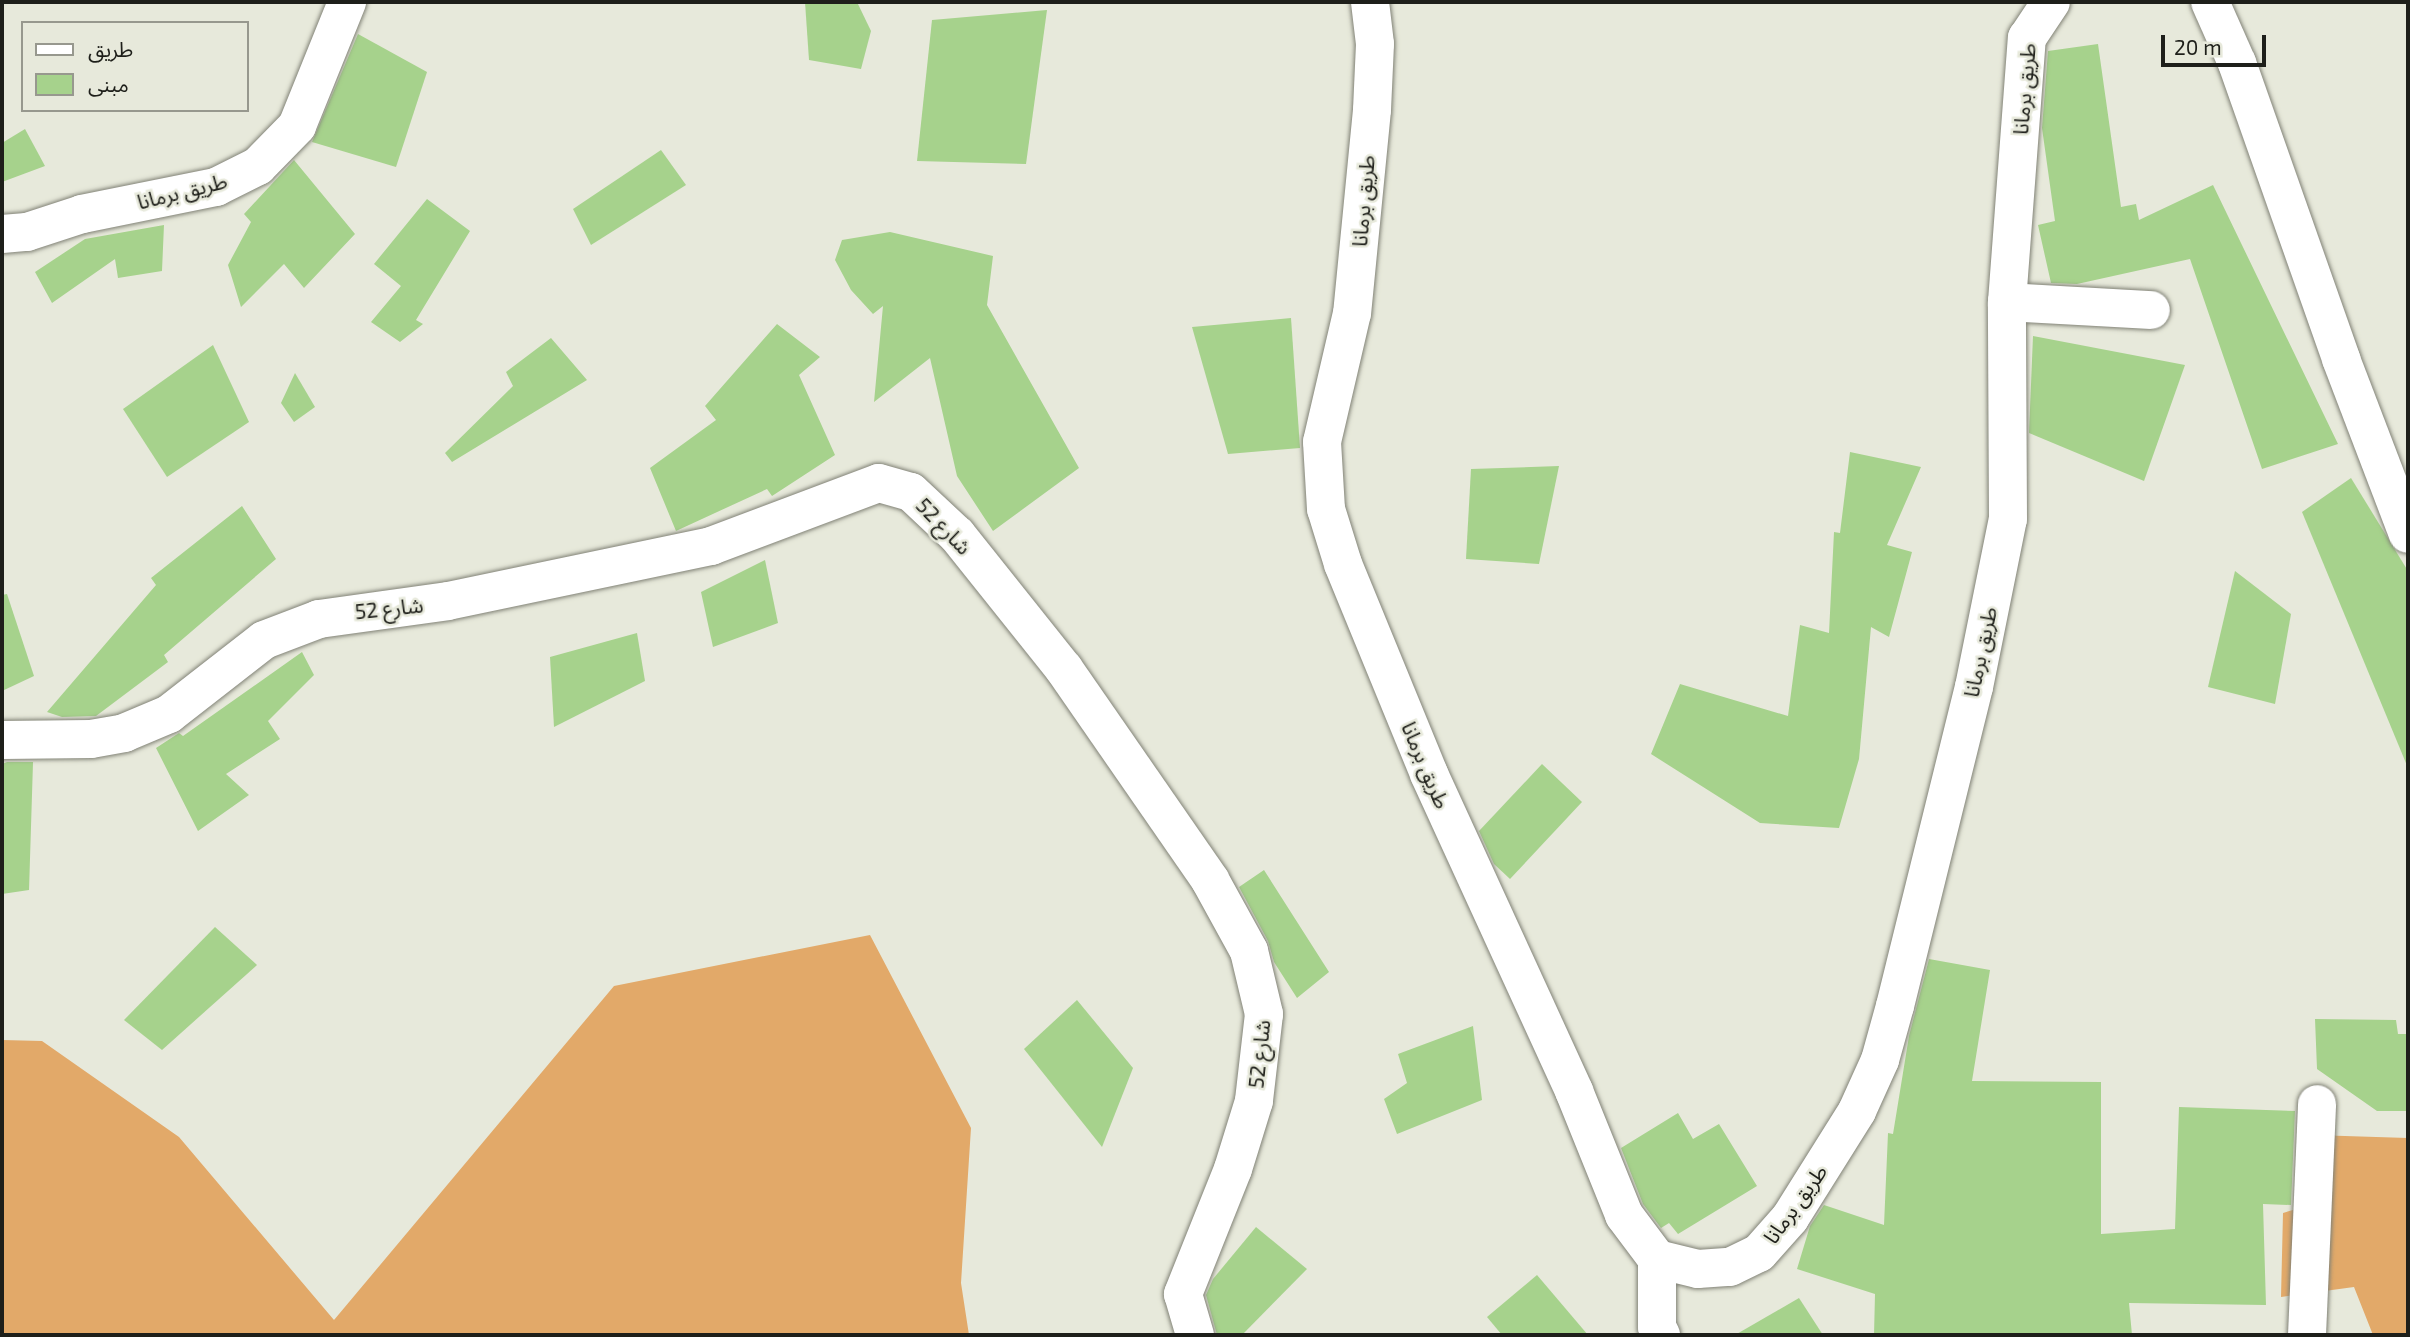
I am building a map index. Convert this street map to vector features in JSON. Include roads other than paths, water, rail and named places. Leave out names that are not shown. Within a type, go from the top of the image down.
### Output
[{"type":"street","name":"طريق برمانا","points":[[10,237],[82,214],[216,187],[258,166],[297,126],[347,2]]},
{"type":"street","name":"طريق برمانا","points":[[1370,2],[1375,44],[1372,110],[1352,313],[1322,442],[1326,509],[1343,564],[1429,774],[1574,1091],[1624,1216],[1657,1259],[1699,1269],[1730,1267],[1759,1253],[1823,1168],[1857,1111],[1880,1060],[1974,687],[2008,519],[2007,302],[2027,38],[2051,2]]},
{"type":"street","points":[[2210,2],[2265,136],[2395,479],[2408,534]]},
{"type":"street","points":[[2007,302],[2151,310]]},
{"type":"street","name":"شارع 52","points":[[2,740],[91,739],[124,733],[169,714],[264,640],[319,619],[448,601],[710,546],[787,521],[879,483],[911,492],[957,535],[1064,669],[1210,880],[1249,951],[1264,1014],[1254,1101],[1233,1169],[1183,1294],[1195,1335]]},
{"type":"street","points":[[2307,1335],[2317,1104]]},
{"type":"street","points":[[1657,1259],[1657,1327],[1661,1335]]}]
